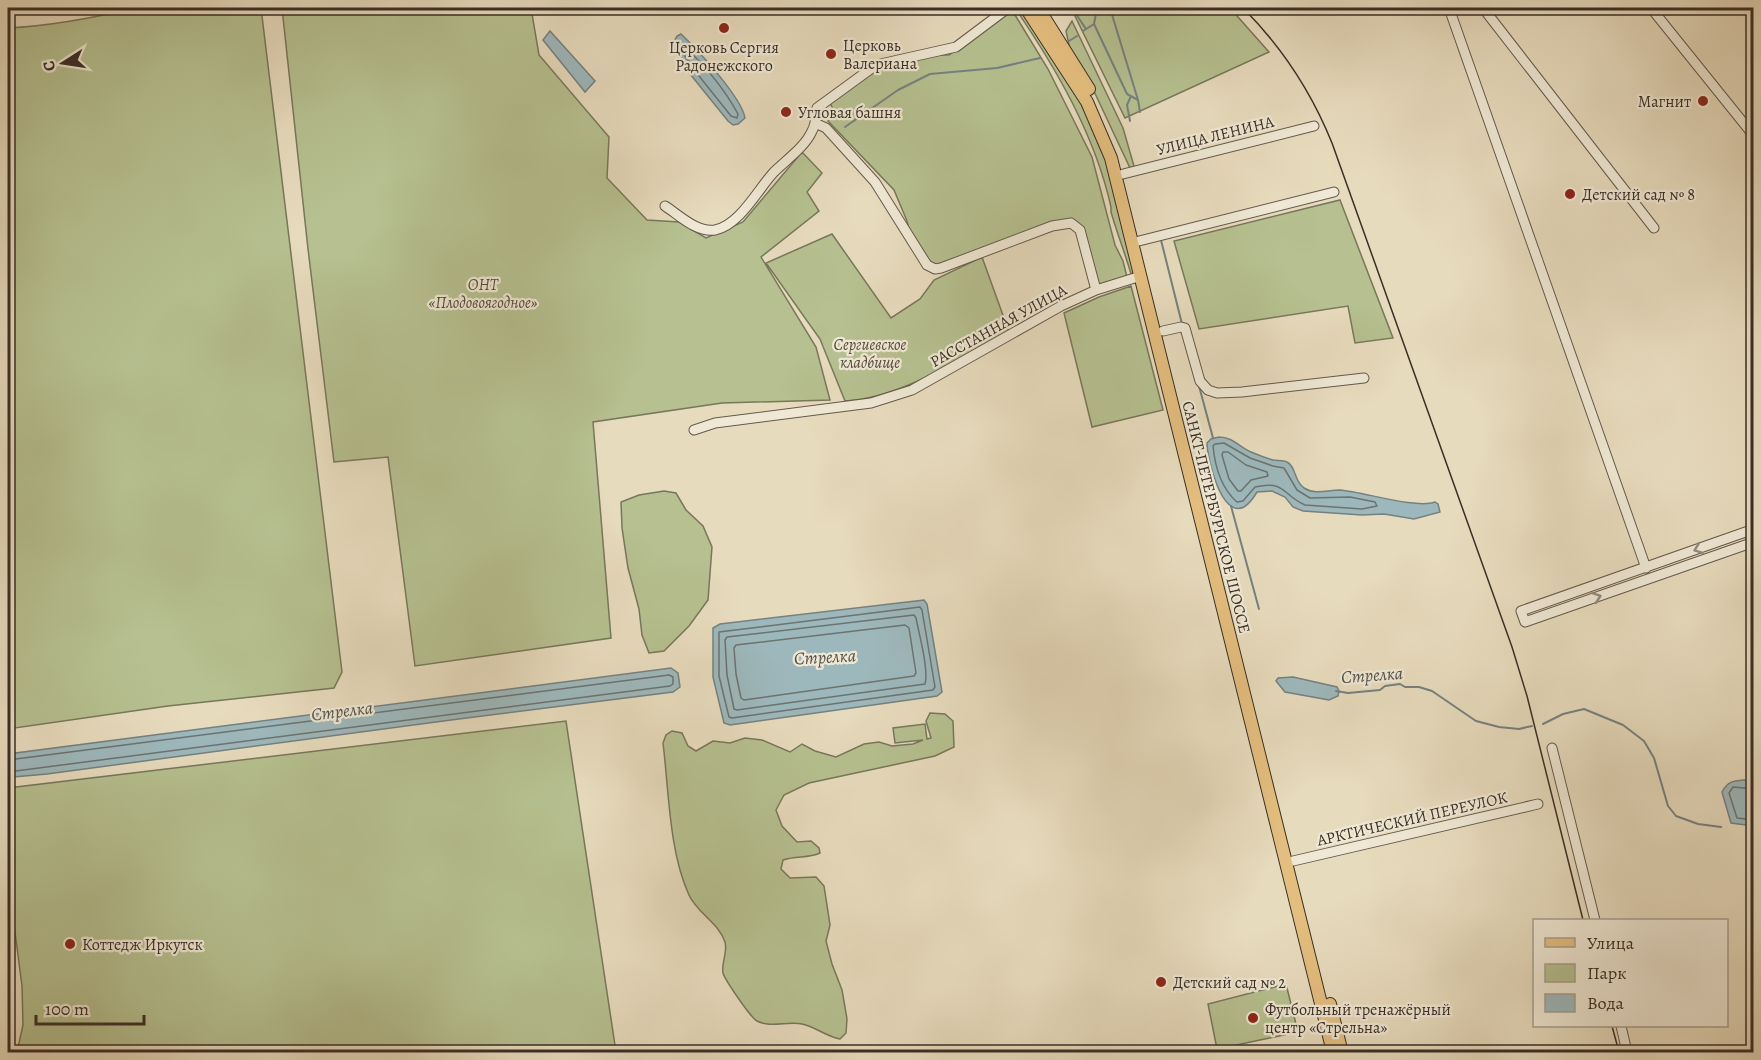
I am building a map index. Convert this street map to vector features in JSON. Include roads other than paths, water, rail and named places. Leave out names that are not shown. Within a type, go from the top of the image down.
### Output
[{"type":"main road","name":"САНКТ-ПЕТЕРБУРГСКОЕ ШОССЕ","points":[[1026,8],[1088,102],[1106,143],[1334,1053]]},
{"type":"main road","name":"САНКТ-ПЕТЕРБУРГСКОЕ ШОССЕ","points":[[1038,8],[1089,89],[1112,139],[1123,174],[1342,1053]]},
{"type":"street","points":[[665,206],[702,230],[715,230],[725,225],[748,205],[772,174],[809,137],[815,123],[817,108],[876,64],[930,54],[956,46],[1008,8]]},
{"type":"street","points":[[1449,8],[1646,568]]},
{"type":"street","points":[[1483,8],[1654,228]]},
{"type":"street","points":[[1651,8],[1754,136]]},
{"type":"street","points":[[815,123],[826,128],[875,182],[931,268],[945,267],[1052,226],[1071,223],[1080,230],[1096,290]]},
{"type":"street","name":"УЛИЦА ЛЕНИНА","points":[[1123,174],[1314,126]]},
{"type":"street","points":[[1139,241],[1334,192]]},
{"type":"street","name":"РАССТАННАЯ УЛИЦА","points":[[694,430],[715,423],[854,405],[895,397],[921,385],[1061,306],[1096,290],[1141,276]]},
{"type":"street","points":[[1163,331],[1185,328],[1200,381],[1208,390],[1217,393],[1364,378]]},
{"type":"street","points":[[1754,529],[1521,611],[1525,622],[1754,542]]},
{"type":"street","points":[[1552,748],[1595,919]]},
{"type":"street","name":"АРКТИЧЕСКИЙ ПЕРЕУЛОК","points":[[1293,861],[1538,804]]},
{"type":"street","points":[[1621,1027],[1627,1053]]},
{"type":"water","points":[[550,31],[595,81],[585,92],[543,40]]},
{"type":"water","points":[[681,34],[736,99],[745,118],[738,124],[733,125],[728,121],[682,64],[672,45],[677,36]]},
{"type":"water","points":[[1219,437],[1228,439],[1262,456],[1287,462],[1301,485],[1308,490],[1350,491],[1403,502],[1426,504],[1435,502],[1440,512],[1414,519],[1384,514],[1362,515],[1303,511],[1293,507],[1285,497],[1272,491],[1257,492],[1246,506],[1236,508],[1222,496],[1210,461],[1207,443]]},
{"type":"water","points":[[924,600],[927,604],[942,692],[937,696],[730,725],[724,723],[713,677],[713,628],[720,624]]},
{"type":"water","points":[[671,668],[678,673],[680,687],[673,692],[8,779],[8,754]]},
{"type":"water","points":[[1293,677],[1337,687],[1338,696],[1329,700],[1285,692],[1276,681],[1278,678]]},
{"type":"water","points":[[1745,780],[1753,784],[1753,826],[1731,823],[1722,792],[1731,782]]},
{"type":"waterway","points":[[1083,31],[1094,24],[1097,8]]},
{"type":"waterway","points":[[1110,8],[1140,112]]},
{"type":"waterway","points":[[1076,14],[1086,29]]},
{"type":"waterway","points":[[1094,24],[1127,94],[1138,100]]},
{"type":"waterway","points":[[1069,41],[1077,36]]},
{"type":"waterway","points":[[845,127],[898,90],[930,74],[997,68],[1040,58]]},
{"type":"waterway","points":[[1130,121],[1127,105],[1131,96]]},
{"type":"waterway","points":[[1161,240],[1182,324]]},
{"type":"waterway","points":[[1199,386],[1213,438]]},
{"type":"waterway","points":[[1231,506],[1259,609]]},
{"type":"waterway","name":"Стрелка","points":[[1336,691],[1348,693],[1380,690],[1385,686],[1400,684],[1405,687],[1419,687],[1432,691],[1476,721],[1519,729],[1532,726]]},
{"type":"waterway","points":[[1543,724],[1563,714],[1584,709],[1623,725],[1644,741],[1654,758],[1668,806],[1676,816],[1698,824],[1721,827]]},
{"type":"tram line","points":[[1243,8],[1283,54],[1315,105],[1332,143],[1512,647],[1527,696],[1583,919]]},
{"type":"tram line","points":[[1612,1027],[1619,1052]]},
{"type":"place","name":"Церковь Сергия Радонежского","points":[[724,28]]},
{"type":"place","name":"Церковь Валериана","points":[[831,54]]},
{"type":"place","name":"Магнит","points":[[1703,101]]},
{"type":"place","name":"Угловая башня","points":[[786,112]]},
{"type":"place","name":"Детский сад № 8","points":[[1570,194]]},
{"type":"place","name":"Коттедж Иркутск","points":[[70,944]]},
{"type":"place","name":"Детский сад № 2","points":[[1161,982]]},
{"type":"place","name":"Футбольный тренажёрный центр «Стрельна»","points":[[1253,1018]]},
{"type":"park label","name":"ОНТ «Плодовоягодное»","points":[[483,293]]},
{"type":"park label","name":"Сергиевское кладбище","points":[[870,353]]}]
